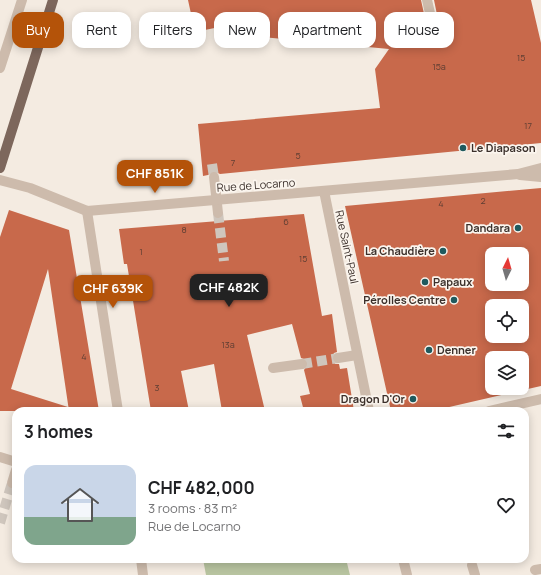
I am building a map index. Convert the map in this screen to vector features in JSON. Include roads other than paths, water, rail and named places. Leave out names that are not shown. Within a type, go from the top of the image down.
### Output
[{"type":"main road","points":[[0,168],[53,0]]},
{"type":"street","points":[[0,68],[22,0]]},
{"type":"street","points":[[427,0],[430,12]]},
{"type":"street","name":"Rue de Locarno","points":[[0,180],[30,188],[87,211],[518,174],[541,168]]},
{"type":"street","name":"Rue de Locarno","points":[[518,174],[541,177]]},
{"type":"street","points":[[214,177],[221,199],[218,213]]},
{"type":"street","name":"Rue Saint-Paul","points":[[324,191],[368,407]]},
{"type":"street","points":[[87,211],[117,407]]},
{"type":"street","points":[[338,358],[357,355]]},
{"type":"street","points":[[273,368],[302,364]]},
{"type":"street","points":[[506,407],[541,399]]},
{"type":"street","points":[[0,457],[12,461]]},
{"type":"street","points":[[142,563],[143,575]]},
{"type":"street","points":[[404,563],[407,575]]},
{"type":"tunnel","points":[[212,164],[214,177]]},
{"type":"tunnel","points":[[218,213],[224,261]]},
{"type":"tunnel","points":[[302,364],[338,358]]},
{"type":"tunnel","points":[[0,523],[12,483]]},
{"type":"place","name":"Le Diapason","points":[[463,148]]},
{"type":"place","name":"Dandara","points":[[518,228]]},
{"type":"place","name":"La Chaudière","points":[[443,251]]},
{"type":"place","name":"Papaux","points":[[425,282]]},
{"type":"place","name":"Pérolles Centre","points":[[454,300]]},
{"type":"place","name":"Denner","points":[[429,350]]},
{"type":"place","name":"Dragon D'Or","points":[[413,399]]}]
